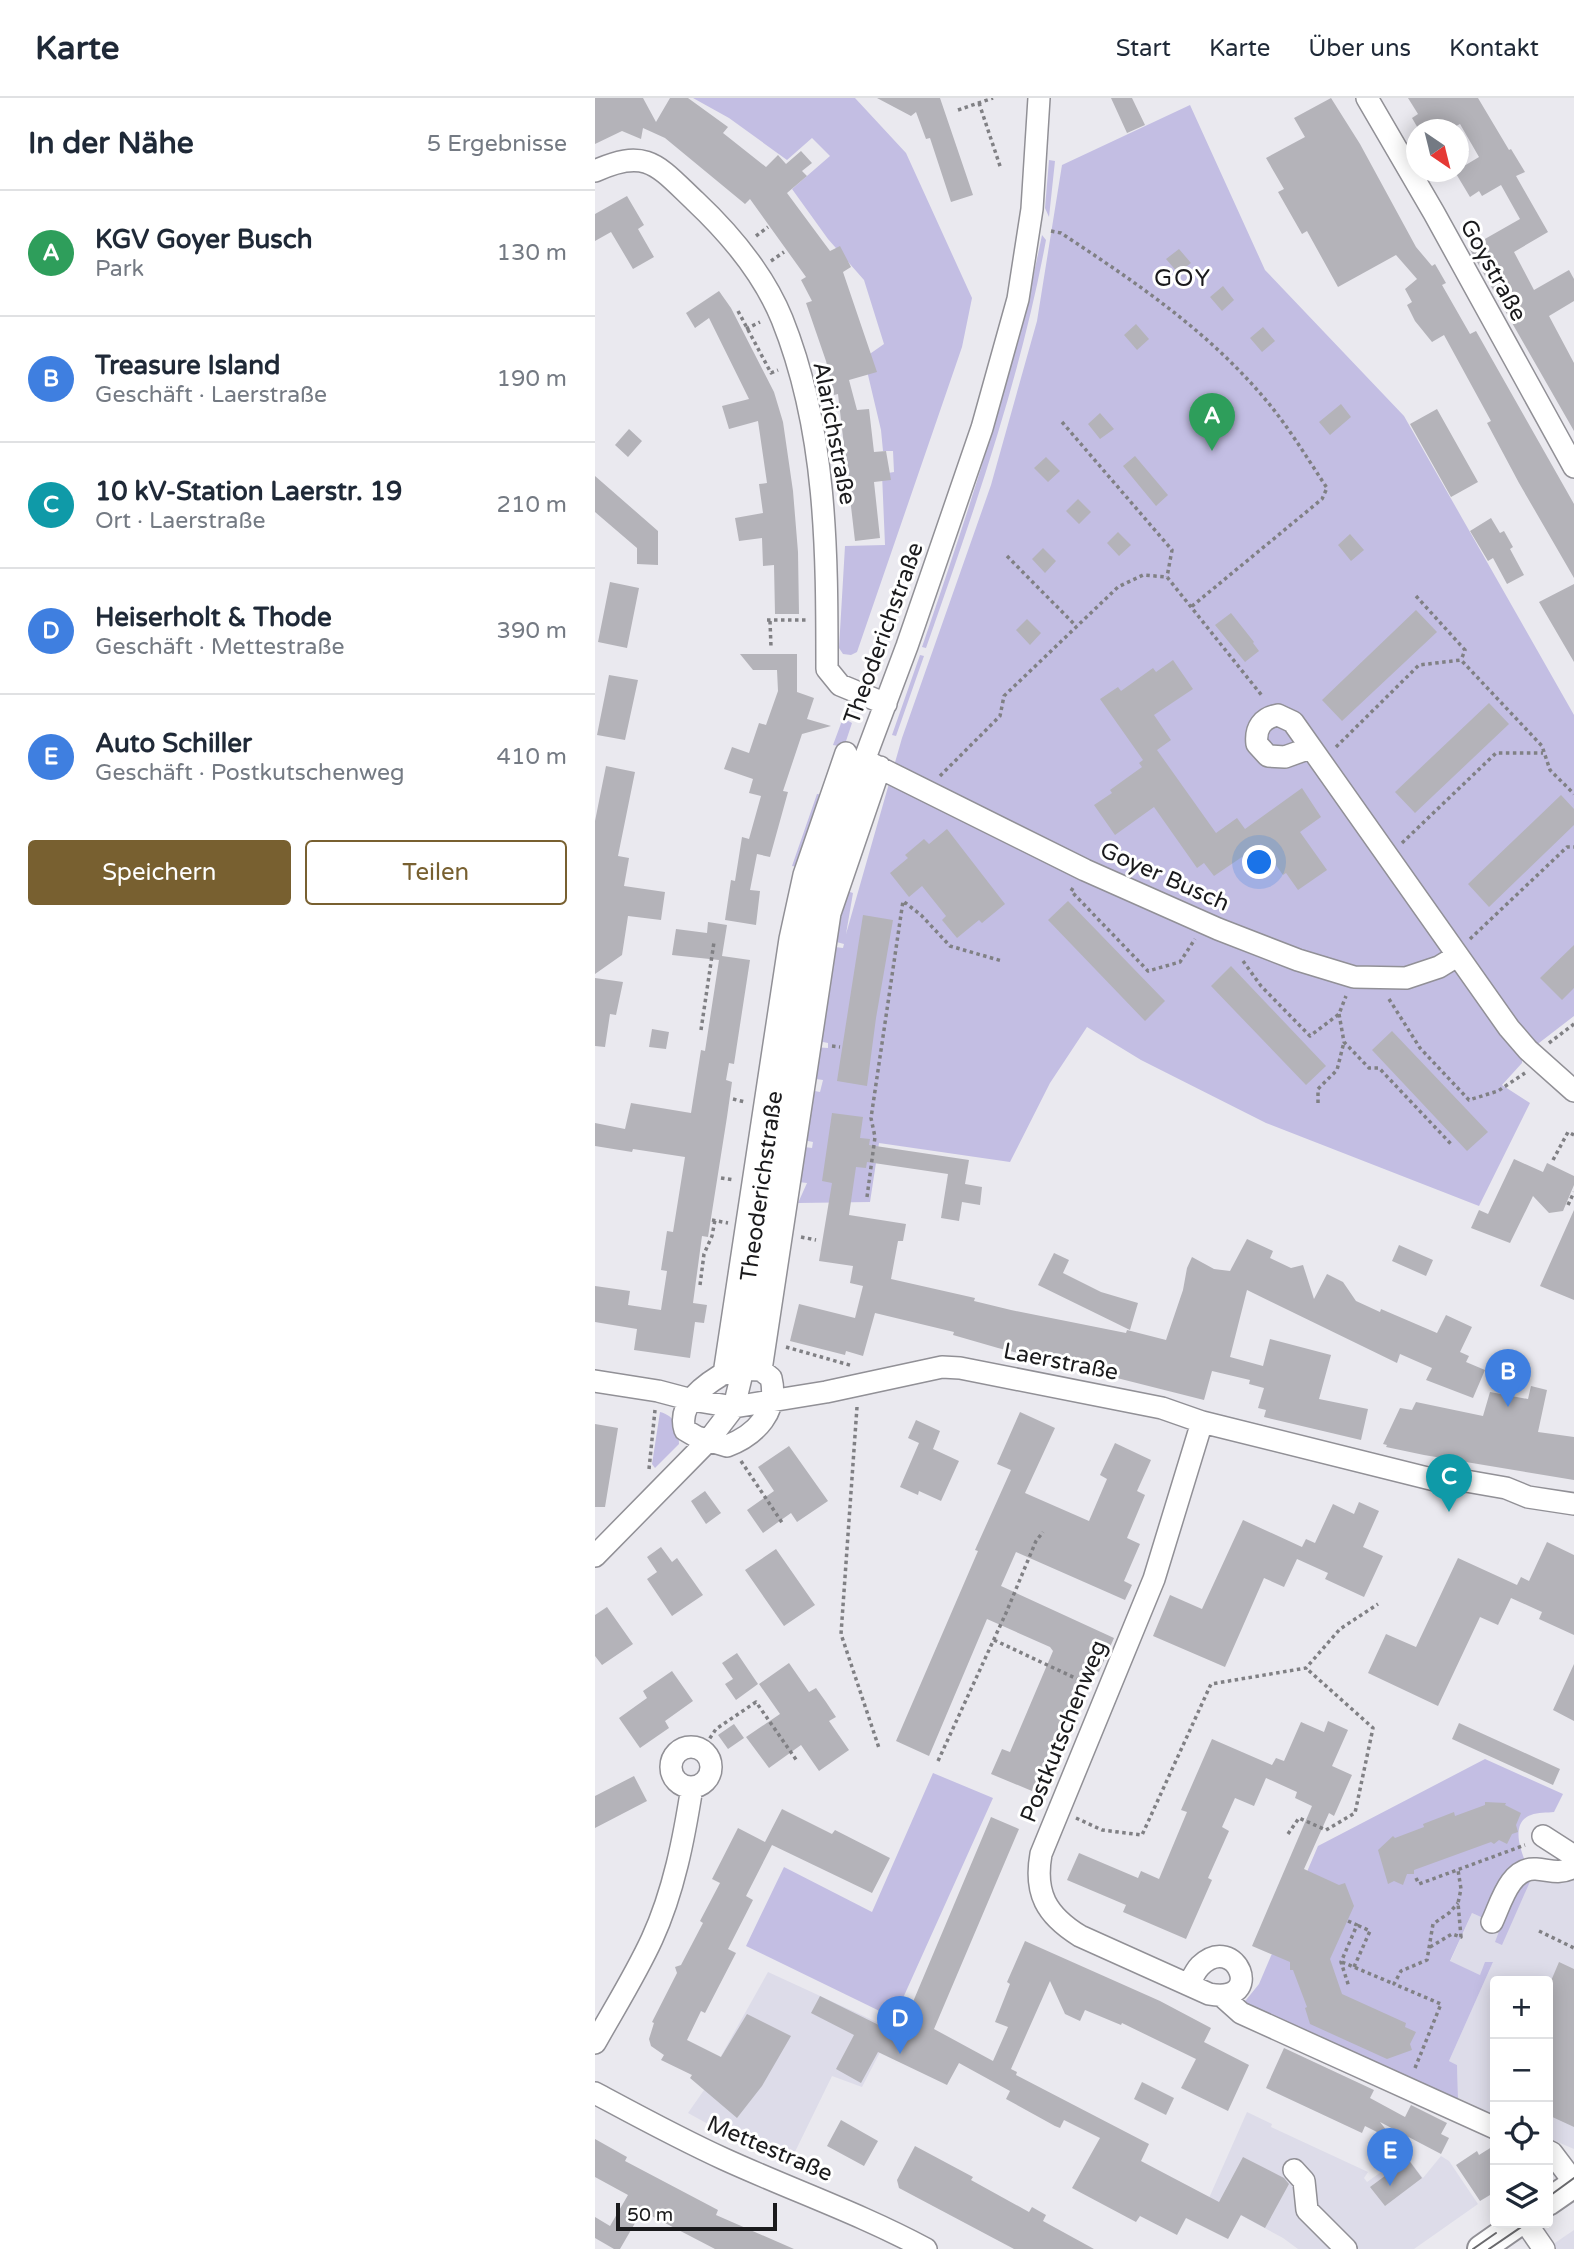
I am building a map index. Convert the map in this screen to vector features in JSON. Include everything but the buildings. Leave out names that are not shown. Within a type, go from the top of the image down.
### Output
[{"type":"main road","points":[[1553,2198],[1574,2183]]},
{"type":"main road","points":[[1481,2249],[1511,2228]]},
{"type":"street","name":"Theoderichstraße","points":[[734,1407],[742,1371],[790,939],[804,875],[864,760],[982,428],[1018,299],[1032,209],[1039,98]]},
{"type":"street","name":"Goystraße","points":[[1367,98],[1434,213],[1574,467]]},
{"type":"street","name":"Alarichstraße","points":[[595,171],[614,162],[633,159],[647,161],[665,173],[712,216],[747,259],[770,295],[782,318],[800,372],[813,430],[825,522],[827,669],[832,677],[852,692],[886,704]]},
{"type":"street","points":[[1316,757],[1276,758],[1262,751],[1256,736],[1258,728],[1270,717],[1287,718],[1293,722],[1509,1028],[1574,1091]]},
{"type":"street","name":"Theoderichstraße","points":[[742,1371],[765,1342],[830,913],[864,760]]},
{"type":"street","name":"Goyer Busch","points":[[864,760],[1085,870],[1298,960],[1354,977],[1406,978],[1439,967],[1457,956]]},
{"type":"street","name":"Laerstraße","points":[[595,1381],[734,1407],[942,1367],[960,1368],[1162,1408],[1202,1422],[1443,1482],[1480,1483],[1506,1488],[1528,1497],[1574,1504]]},
{"type":"street","points":[[595,1556],[653,1499],[722,1444],[758,1428],[774,1391],[771,1378],[742,1371],[692,1400],[686,1408],[683,1426],[690,1433],[722,1444]]},
{"type":"street","points":[[722,1444],[734,1407]]},
{"type":"street","name":"Postkutschenweg","points":[[1202,1422],[1154,1579],[1041,1854],[1038,1886],[1044,1901],[1065,1926],[1080,1936],[1209,1994],[1222,1996],[1241,2013],[1490,2126]]},
{"type":"street","points":[[692,1747],[702,1750],[709,1757],[712,1767],[709,1777],[702,1785],[692,1787],[681,1784],[674,1777],[671,1767],[674,1757],[681,1750],[692,1747]]},
{"type":"street","points":[[595,2043],[652,1938],[684,1836],[692,1787]]},
{"type":"street","points":[[1543,1836],[1574,1856]]},
{"type":"street","points":[[1492,1922],[1513,1878],[1532,1868],[1562,1873],[1574,1867]]},
{"type":"street","points":[[1189,1984],[1201,1965],[1223,1956],[1232,1959],[1240,1968],[1243,1977],[1240,1985],[1222,1996]]},
{"type":"street","name":"Mettestraße","points":[[595,2093],[655,2126],[725,2159],[858,2214],[926,2249]]},
{"type":"street","points":[[1553,2154],[1574,2183]]},
{"type":"street","points":[[1294,2170],[1304,2181],[1307,2210],[1346,2249]]},
{"type":"street","points":[[1529,2228],[1544,2249]]},
{"type":"path","points":[[958,110],[993,98]]},
{"type":"path","points":[[979,103],[1001,169]]},
{"type":"path","points":[[1051,231],[1061,233],[1150,292],[1223,353],[1266,400],[1328,488],[1322,499],[1191,607]]},
{"type":"path","points":[[738,311],[771,373],[782,368]]},
{"type":"path","points":[[1062,422],[1171,550],[1167,577]]},
{"type":"path","points":[[1007,556],[1076,626]]},
{"type":"path","points":[[926,790],[1000,716],[1004,696],[1118,586],[1143,575],[1167,577],[1266,701],[1270,717]]},
{"type":"path","points":[[1416,596],[1465,650],[1461,660]]},
{"type":"path","points":[[771,647],[768,621],[827,620]]},
{"type":"path","points":[[1461,660],[1545,749],[1543,753],[1550,770],[1574,794]]},
{"type":"path","points":[[1316,757],[1339,742],[1419,665],[1461,660]]},
{"type":"path","points":[[1388,857],[1496,753],[1543,753]]},
{"type":"path","points":[[1457,956],[1468,942],[1567,847],[1574,847]]},
{"type":"path","points":[[1085,870],[1071,891],[1148,971],[1180,962],[1206,923]]},
{"type":"path","points":[[867,1197],[875,1137],[871,1118],[903,901],[921,915],[950,946],[1002,961]]},
{"type":"path","points":[[1243,938],[1241,958],[1261,986],[1310,1036],[1339,1014],[1354,977]]},
{"type":"path","points":[[701,1030],[714,943]]},
{"type":"path","points":[[1382,978],[1385,991],[1420,1048],[1469,1100],[1498,1091],[1512,1083],[1574,1024]]},
{"type":"path","points":[[1318,1103],[1318,1089],[1338,1070],[1344,1042],[1339,1014]]},
{"type":"path","points":[[1344,1042],[1369,1068],[1379,1068],[1451,1144],[1453,1142]]},
{"type":"path","points":[[831,1046],[841,1047]]},
{"type":"path","points":[[1553,1160],[1568,1132],[1574,1135]]},
{"type":"path","points":[[1568,1205],[1574,1192]]},
{"type":"path","points":[[700,1285],[704,1254],[712,1236],[714,1220],[733,1224]]},
{"type":"path","points":[[765,1342],[818,1353],[849,1363],[867,1382],[841,1634],[879,1748]]},
{"type":"path","points":[[653,1499],[649,1473],[657,1391]]},
{"type":"path","points":[[722,1444],[783,1524]]},
{"type":"path","points":[[938,1761],[1036,1541],[1043,1532]]},
{"type":"path","points":[[1059,1810],[1102,1830],[1142,1835],[1211,1684],[1307,1668],[1340,1629],[1378,1604]]},
{"type":"path","points":[[994,1640],[1107,1692]]},
{"type":"path","points":[[1287,1834],[1299,1818],[1326,1830],[1355,1813],[1373,1728],[1307,1668]]},
{"type":"path","points":[[702,1750],[716,1729],[756,1702],[797,1761]]},
{"type":"path","points":[[1416,1878],[1419,1884],[1518,1848],[1543,1836]]},
{"type":"path","points":[[1430,1947],[1452,1934],[1461,1937],[1458,1903],[1461,1889],[1458,1870]]},
{"type":"path","points":[[1395,1984],[1401,1971],[1427,1959],[1433,1924],[1458,1903]]},
{"type":"path","points":[[1348,1921],[1370,1931],[1354,1967]]},
{"type":"path","points":[[1349,1987],[1342,1962],[1357,1925]]},
{"type":"path","points":[[1539,1931],[1574,1948]]},
{"type":"path","points":[[1342,1962],[1441,2004],[1407,2088]]},
{"type":"shaded area","points":[[693,98],[855,98],[906,153],[972,298],[962,347],[857,652],[851,655],[843,654],[839,648],[845,546],[885,545],[882,474],[894,472],[893,451],[883,451],[881,430],[864,358],[884,344],[864,280],[828,239],[792,189],[830,156],[812,138],[787,160],[729,118]]},
{"type":"shaded area","points":[[1190,105],[1265,270],[1404,416],[1574,715],[1574,1016],[1522,1056],[1522,1063],[1502,1085],[1530,1103],[1479,1206],[1266,1123],[1141,1060],[1087,1027],[1050,1083],[1010,1162],[879,1143],[870,1202],[798,1203],[807,1183],[799,1182],[797,1146],[812,1148],[813,1142],[798,1139],[809,1090],[820,1092],[823,1080],[809,1078],[812,1047],[828,1048],[828,1043],[813,1040],[827,946],[843,948],[844,944],[829,940],[841,889],[853,893],[846,934],[902,738],[991,485],[1037,321],[1062,165]]},
{"type":"shaded area","points":[[1049,160],[1055,161],[1049,217],[1045,208]]},
{"type":"shaded area","points":[[1042,235],[1046,240],[1009,395],[944,597],[926,648],[922,647],[1004,392]]},
{"type":"shaded area","points":[[920,655],[924,656],[896,736],[892,735]]},
{"type":"shaded area","points":[[843,718],[852,723],[844,747],[833,745]]},
{"type":"shaded area","points":[[817,794],[828,795],[803,868],[792,866]]},
{"type":"shaded area","points":[[660,1412],[673,1420],[679,1444],[655,1468],[652,1464]]},
{"type":"shaded area","points":[[1485,1759],[1563,1794],[1554,1812],[1531,1815],[1520,1826],[1519,1843],[1532,1877],[1502,1945],[1495,1942],[1501,1926],[1472,1913],[1450,1961],[1480,1975],[1485,1962],[1493,1962],[1449,2061],[1457,2065],[1458,2098],[1454,2103],[1242,2005],[1259,1984],[1318,1846]]},
{"type":"shaded area","points":[[933,1773],[993,1798],[894,2018],[746,1946],[784,1867],[872,1912]]},
{"type":"shaded area","points":[[1532,1877],[1574,1878],[1574,2149],[1553,2140],[1553,1976],[1490,1976],[1490,2113],[1458,2098],[1457,2065],[1449,2061],[1493,1962],[1480,1975],[1450,1962],[1472,1913],[1502,1926]]},
{"type":"shaded area","points":[[768,1972],[892,2029],[862,2087],[832,2076],[791,2160],[739,2141],[688,2113],[725,2060],[721,2056]]},
{"type":"shaded area","points":[[1247,2112],[1272,2124],[1271,2127],[1368,2172],[1364,2178],[1367,2182],[1405,2155],[1423,2178],[1441,2156],[1449,2161],[1478,2204],[1414,2249],[1298,2249],[1209,2198]]},
{"type":"shaded area","points":[[1574,2230],[1574,2249],[1546,2249]]},
{"type":"tram line","points":[[1553,2193],[1574,2178]]},
{"type":"tram line","points":[[1489,2249],[1520,2228]]},
{"type":"tram line","points":[[1473,2249],[1496,2233]]},
{"type":"place","name":"KGV Goyer Busch","points":[[1212,451]]},
{"type":"place","name":"Treasure Island","points":[[1508,1407]]},
{"type":"place","name":"10 kV-Station Laerstr. 19","points":[[1449,1512]]},
{"type":"place","name":"Heiserholt & Thode","points":[[900,2054]]},
{"type":"place","name":"Auto Schiller","points":[[1390,2186]]},
{"type":"district","name":"GOY","points":[[1183,278]]}]
